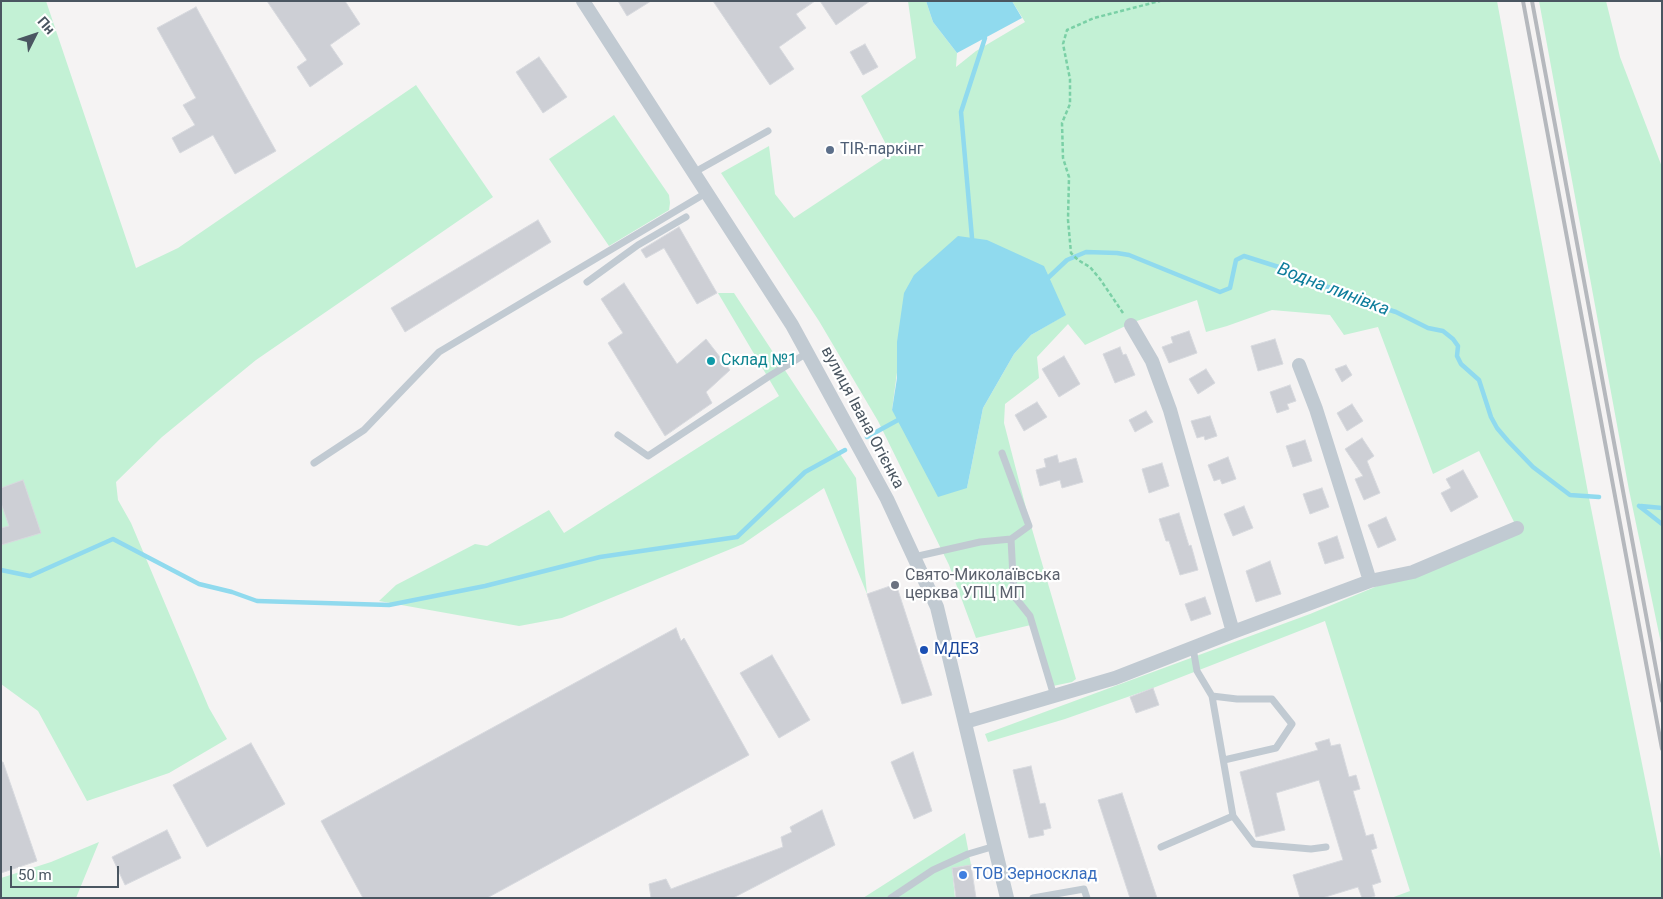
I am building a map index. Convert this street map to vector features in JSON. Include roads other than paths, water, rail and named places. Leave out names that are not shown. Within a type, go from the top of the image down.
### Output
[{"type":"street","name":"вулиця Івана Огієнка","points":[[583,1],[786,317],[886,500],[914,557],[937,607],[1007,898]]},
{"type":"street","points":[[1131,325],[1152,361],[1170,410],[1234,632]]},
{"type":"street","points":[[1299,365],[1316,409],[1370,581]]},
{"type":"street","points":[[965,722],[1115,678],[1370,581],[1414,572],[1517,528]]},
{"type":"lane","points":[[693,173],[768,131]]},
{"type":"lane","points":[[314,463],[364,430],[439,352],[706,193]]},
{"type":"lane","points":[[587,282],[638,245],[686,217]]},
{"type":"lane","points":[[618,435],[648,456],[807,353]]},
{"type":"lane","points":[[914,557],[980,542],[1011,539],[1029,526],[1002,453]]},
{"type":"lane","points":[[1011,539],[1014,596],[1030,616],[1054,696]]},
{"type":"lane","points":[[1194,648],[1197,671],[1212,696],[1233,816],[1254,844],[1312,849],[1326,847]]},
{"type":"lane","points":[[1212,696],[1237,699],[1272,699],[1292,724],[1276,748],[1224,760]]},
{"type":"lane","points":[[1161,847],[1233,816]]},
{"type":"lane","points":[[891,898],[902,894],[933,870],[968,854],[995,846]]},
{"type":"lane","points":[[1033,898],[1084,889],[1087,898]]},
{"type":"water","points":[[926,1],[1012,1],[1022,18],[957,53],[933,22]]},
{"type":"water","points":[[958,236],[987,240],[1044,266],[1066,315],[1031,335],[1014,354],[983,408],[967,488],[938,497],[892,410],[897,378],[897,342],[904,293],[914,275]]},
{"type":"waterway","points":[[972,238],[961,112],[985,38],[982,34]]},
{"type":"waterway","name":"Водна линівка","points":[[1049,277],[1067,260],[1086,252],[1117,253],[1129,255],[1220,292],[1230,288],[1236,260],[1244,256],[1285,269],[1320,285],[1348,292],[1370,304],[1396,312],[1428,328],[1443,331],[1453,339],[1458,346],[1457,356],[1461,364],[1479,380],[1491,417],[1508,441],[1533,467],[1570,495],[1599,497]]},
{"type":"waterway","points":[[867,437],[898,420]]},
{"type":"waterway","points":[[1,570],[30,576],[113,539],[199,584],[232,592],[257,601],[389,605],[485,586],[600,557],[737,537],[805,472],[845,450]]},
{"type":"waterway","name":"Водна линівка","points":[[1639,506],[1662,524]]},
{"type":"waterway","name":"Водна линівка","points":[[1641,506],[1662,508]]},
{"type":"railway","points":[[1523,1],[1662,749]]},
{"type":"railway","points":[[1532,1],[1662,701]]},
{"type":"place","name":"TIR-паркінг","points":[[830,150]]},
{"type":"place","name":"Склад №1","points":[[711,361]]},
{"type":"place","name":"Свято-Миколаївська церква УПЦ МП","points":[[895,585]]},
{"type":"place","name":"МДЕЗ","points":[[924,650]]},
{"type":"place","name":"ТОВ Зерносклад","points":[[963,875]]}]
